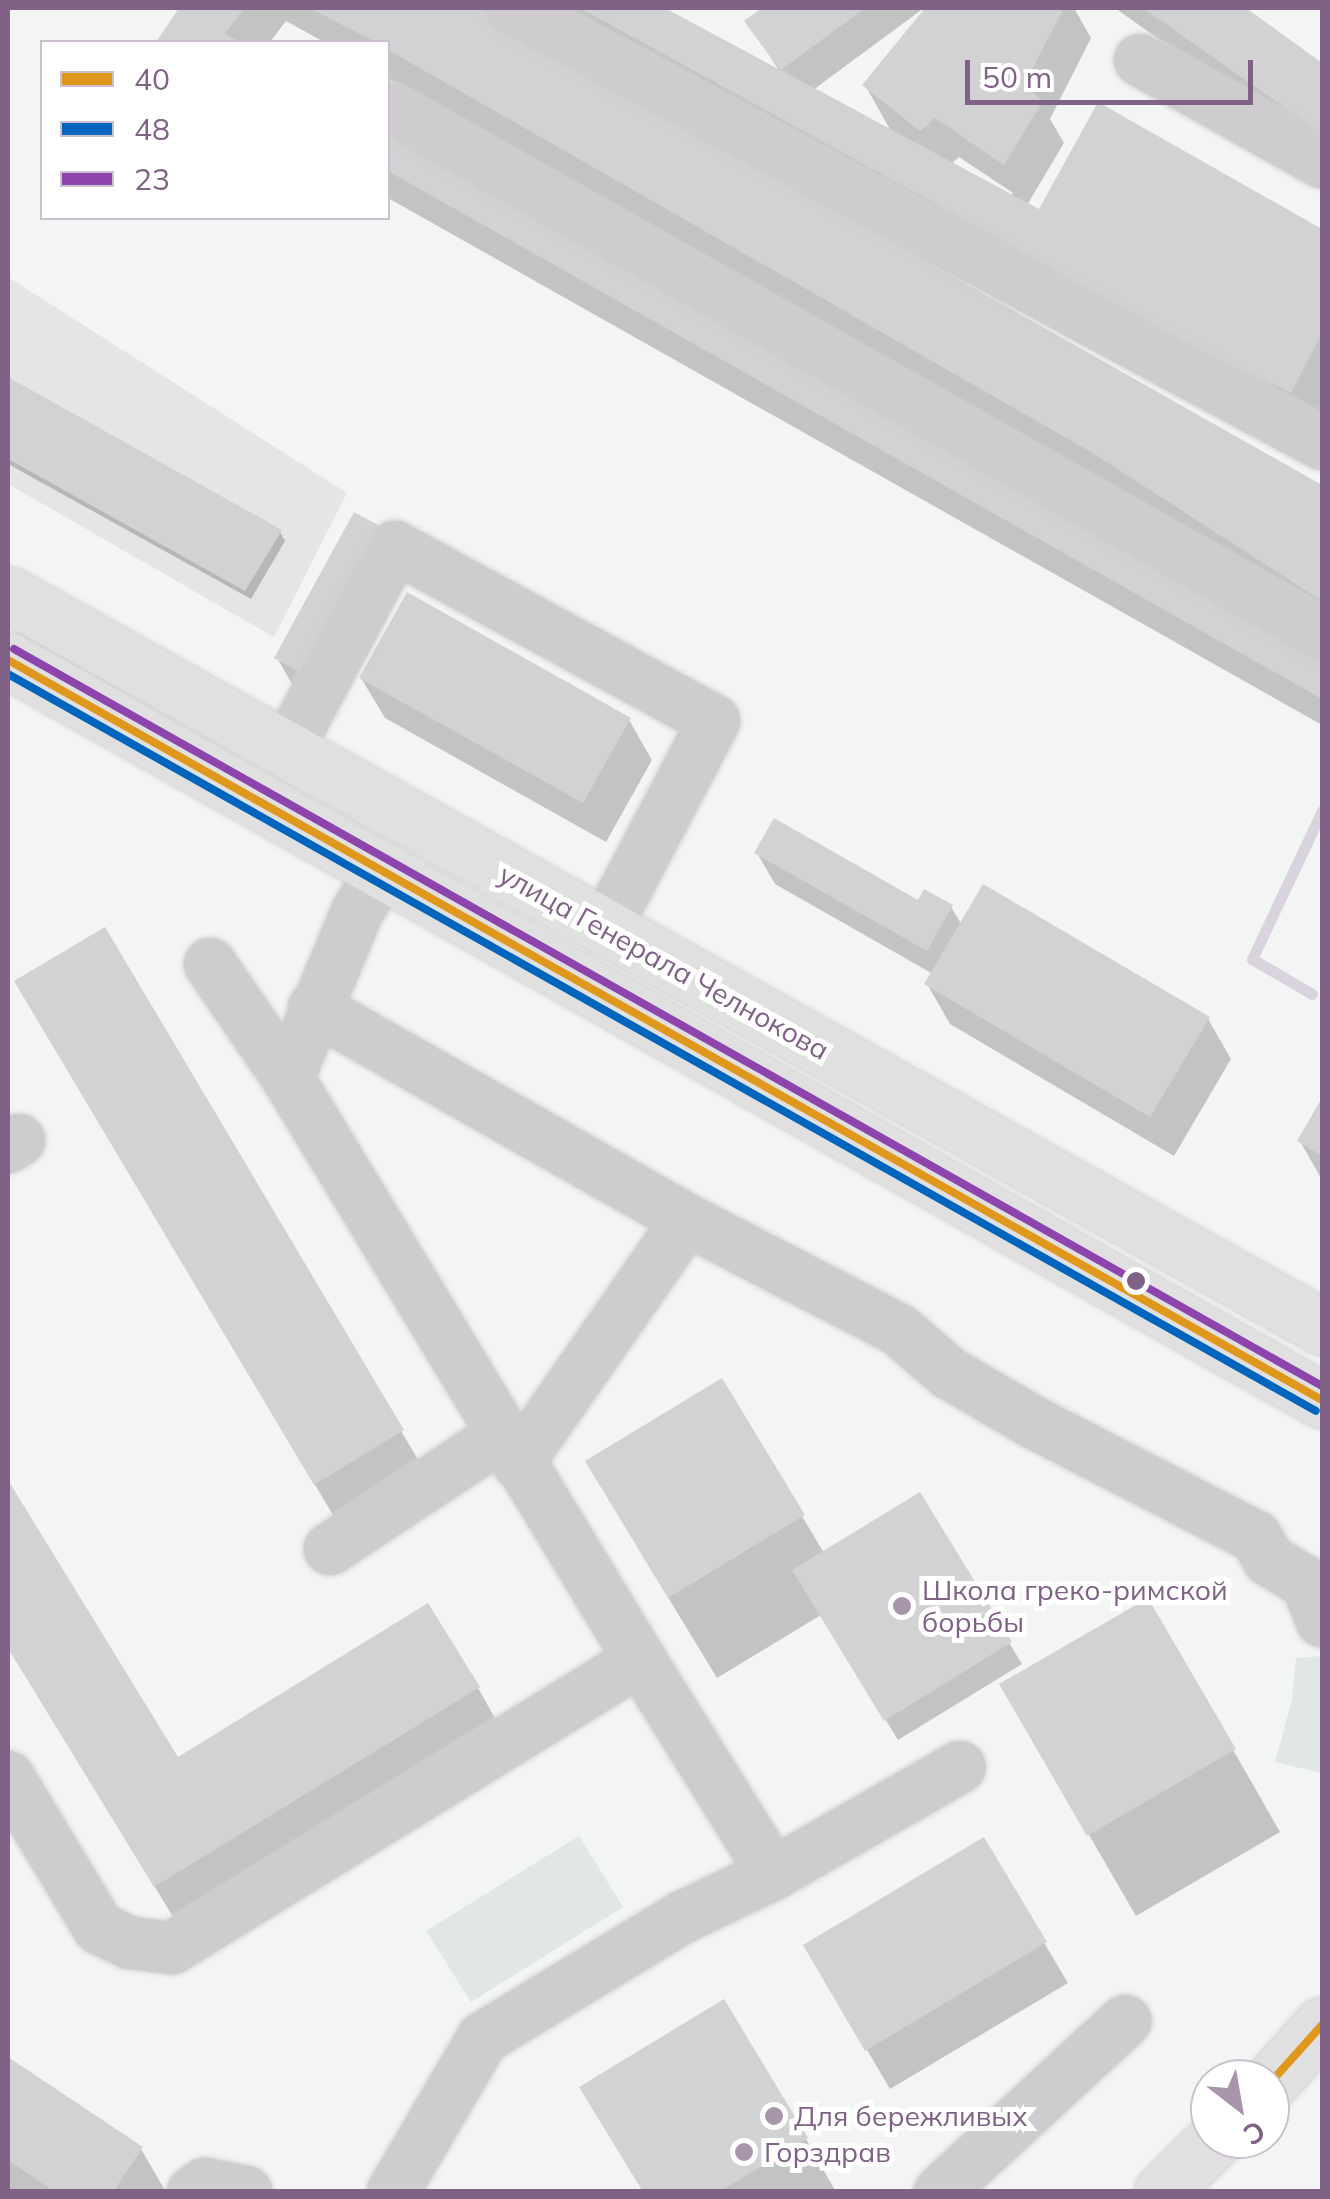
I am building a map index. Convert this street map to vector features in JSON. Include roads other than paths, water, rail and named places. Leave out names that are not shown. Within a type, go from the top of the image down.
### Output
[{"type":"main road","name":"улица Генерала Челнокова","points":[[8,594],[1322,1327]]},
{"type":"main road","name":"улица Генерала Челнокова","points":[[8,660],[1322,1400]]},
{"type":"main road","points":[[1290,2061],[1322,2025]]},
{"type":"main road","points":[[1162,2192],[1196,2159]]},
{"type":"lane","points":[[510,8],[1322,444]]},
{"type":"lane","points":[[1140,60],[1322,162]]},
{"type":"lane","points":[[390,109],[1322,635]]},
{"type":"lane","points":[[287,750],[395,547],[714,721],[605,928]]},
{"type":"lane","points":[[288,1078],[358,910],[383,871]]},
{"type":"lane","points":[[210,964],[288,1078],[510,1449],[773,1874]]},
{"type":"lane","points":[[314,1008],[687,1220],[899,1330],[949,1373],[1032,1421],[1256,1537],[1269,1560],[1307,1583],[1322,1621]]},
{"type":"lane","points":[[330,1548],[510,1449],[687,1220]]},
{"type":"lane","points":[[8,1776],[99,1928],[130,1943],[172,1948],[640,1660]]},
{"type":"lane","points":[[393,2192],[483,2038],[683,1917],[773,1874],[960,1767]]},
{"type":"lane","points":[[940,2192],[1125,2021]]},
{"type":"lane","points":[[193,2192],[205,2184],[246,2192]]},
{"type":"waterway","points":[[1312,994],[1252,959],[1322,811]]},
{"type":"place","name":"Школа греко-римской борьбы","points":[[902,1606]]},
{"type":"place","name":"Для бережливых","points":[[774,2116]]},
{"type":"place","name":"Горздрав","points":[[744,2152]]}]
